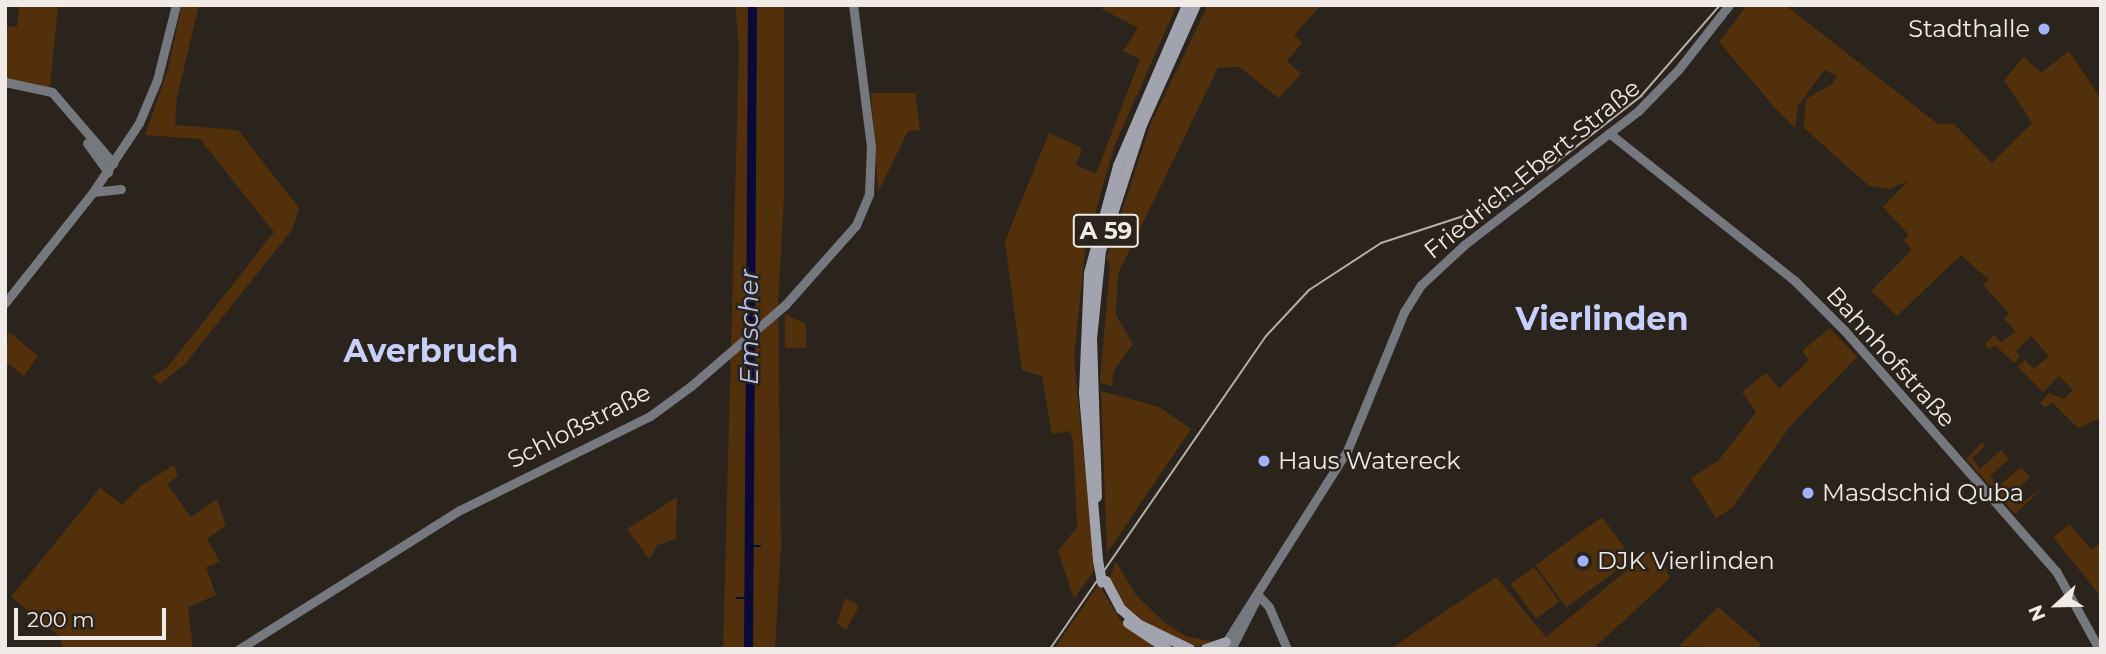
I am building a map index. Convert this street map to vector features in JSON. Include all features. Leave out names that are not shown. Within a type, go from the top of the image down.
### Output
[{"type":"highway","name":"A 59","points":[[1124,619],[1104,582],[1100,560],[1088,394],[1085,307],[1099,225],[1135,121],[1187,5]]},
{"type":"highway","name":"A 59","points":[[1088,376],[1093,308],[1107,227],[1142,125],[1196,5]]},
{"type":"highway","name":"A 59","points":[[1104,582],[1121,609],[1138,624],[1190,649]]},
{"type":"highway","points":[[1124,619],[1167,649]]},
{"type":"highway","points":[[1124,619],[1176,649]]},
{"type":"highway","points":[[1206,649],[1226,647]]},
{"type":"street","points":[[5,303],[93,192],[149,104],[176,5]]},
{"type":"street","name":"Schloßstraße","points":[[239,649],[472,502],[640,422],[731,353],[766,322],[846,239],[869,194],[871,147],[853,5]]},
{"type":"street","name":"Friedrich-Ebert-Straße","points":[[1226,647],[1347,452],[1404,312],[1421,285],[1464,244],[1609,133],[1662,88],[1729,5]]},
{"type":"street","points":[[5,82],[42,86],[60,99],[111,167]]},
{"type":"street","points":[[28,84],[57,100],[111,167]]},
{"type":"street","name":"Bahnhofstraße","points":[[1609,133],[1784,272],[1843,330],[2057,572],[2099,649]]},
{"type":"street","points":[[98,148],[127,142]]},
{"type":"street","points":[[93,192],[121,189]]},
{"type":"street","points":[[1258,595],[1269,607],[1287,649]]},
{"type":"shaded area","points":[[19,5],[58,5],[50,88],[5,81],[5,26],[17,27]]},
{"type":"shaded area","points":[[182,5],[199,5],[177,97],[175,125],[238,130],[299,208],[292,230],[185,364],[160,384],[152,377],[167,368],[274,232],[200,139],[145,135],[168,69]]},
{"type":"shaded area","points":[[735,5],[783,5],[784,14],[784,196],[778,304],[781,545],[775,649],[723,649],[739,47]]},
{"type":"shaded area","points":[[1104,5],[1177,5],[1114,147],[1085,250],[1074,359],[1095,569],[1074,599],[1058,551],[1077,527],[1073,442],[1070,431],[1052,434],[1042,376],[1022,370],[1005,241],[1049,133],[1082,148],[1076,165],[1096,174],[1140,59],[1123,51],[1138,28],[1102,9]]},
{"type":"shaded area","points":[[1208,5],[1321,5],[1294,35],[1302,43],[1287,61],[1301,74],[1279,98],[1239,67],[1218,68],[1118,274],[1116,315],[1133,344],[1113,372],[1112,386],[1100,383],[1110,264],[1106,259],[1151,123]]},
{"type":"shaded area","points":[[1747,5],[1785,5],[1938,124],[1954,124],[1992,163],[2032,123],[2004,80],[2024,57],[2041,73],[2069,51],[2101,99],[2101,418],[2078,428],[2052,402],[2045,407],[2040,403],[2049,393],[2064,399],[2073,390],[2059,376],[2043,392],[2018,367],[2025,360],[2034,369],[2049,356],[2031,336],[2016,351],[2020,357],[2014,363],[1995,345],[1989,349],[1985,344],[1994,335],[2000,342],[2016,332],[2004,319],[2009,313],[1983,285],[1989,280],[1961,255],[1897,316],[1871,291],[1912,250],[1904,240],[1909,235],[1883,207],[1908,181],[1889,189],[1869,186],[1804,128],[1806,99],[1832,84],[1837,76],[1824,70],[1798,106],[1795,128],[1776,109],[1719,42]]},
{"type":"shaded area","points":[[871,93],[915,93],[920,130],[908,131],[878,192]]},
{"type":"shaded area","points":[[785,314],[806,324],[806,348],[785,348]]},
{"type":"shaded area","points":[[1830,328],[1857,357],[1791,425],[1732,508],[1716,518],[1691,478],[1719,460],[1756,412],[1742,392],[1766,373],[1779,389],[1809,360],[1802,351]]},
{"type":"shaded area","points":[[9,332],[38,356],[24,376],[5,361]]},
{"type":"shaded area","points":[[1101,391],[1159,407],[1191,429],[1107,553]]},
{"type":"shaded area","points":[[1982,442],[1985,446],[1972,458],[1980,469],[2001,450],[2009,459],[1990,476],[1999,486],[2021,467],[2030,477],[2011,496],[2018,505],[2043,488],[2015,514],[1966,459]]},
{"type":"shaded area","points":[[174,465],[178,476],[167,484],[191,517],[217,499],[226,525],[207,539],[220,562],[206,567],[216,595],[188,607],[193,649],[63,649],[59,636],[11,597],[100,488],[122,505],[142,485]]},
{"type":"shaded area","points":[[677,497],[676,539],[657,545],[650,560],[627,529]]},
{"type":"shaded area","name":"DJK Vierlinden","points":[[1602,517],[1633,559],[1566,607],[1536,565]]},
{"type":"shaded area","points":[[2070,524],[2091,550],[2101,543],[2101,597],[2053,537]]},
{"type":"shaded area","points":[[1654,548],[1670,578],[1593,649],[1390,649],[1496,577],[1546,637]]},
{"type":"shaded area","points":[[1116,562],[1136,595],[1164,622],[1185,636],[1211,641],[1210,646],[1190,646],[1163,636],[1127,611],[1109,579]]},
{"type":"shaded area","name":"DJK Vierlinden","points":[[1534,567],[1559,602],[1536,619],[1511,584]]},
{"type":"shaded area","points":[[1099,584],[1120,620],[1157,649],[1054,649]]},
{"type":"shaded area","points":[[845,598],[859,606],[846,630],[837,623]]},
{"type":"shaded area","points":[[1718,607],[1761,644],[1758,649],[1679,646]]},
{"type":"waterway","name":"Emscher","points":[[748,649],[752,5]]},
{"type":"waterway","points":[[749,546],[760,546]]},
{"type":"waterway","points":[[737,598],[749,598]]},
{"type":"tram line","points":[[1050,649],[1266,336],[1309,290],[1381,243],[1479,211],[1523,188],[1641,96],[1720,5]]},
{"type":"place","name":"Stadthalle","points":[[2044,29]]},
{"type":"place","name":"Haus Watereck","points":[[1264,461]]},
{"type":"place","name":"Masdschid Quba","points":[[1808,493]]},
{"type":"place","name":"DJK Vierlinden","points":[[1583,561]]},
{"type":"district","name":"Vierlinden","points":[[1602,319]]},
{"type":"district","name":"Averbruch","points":[[431,351]]}]
